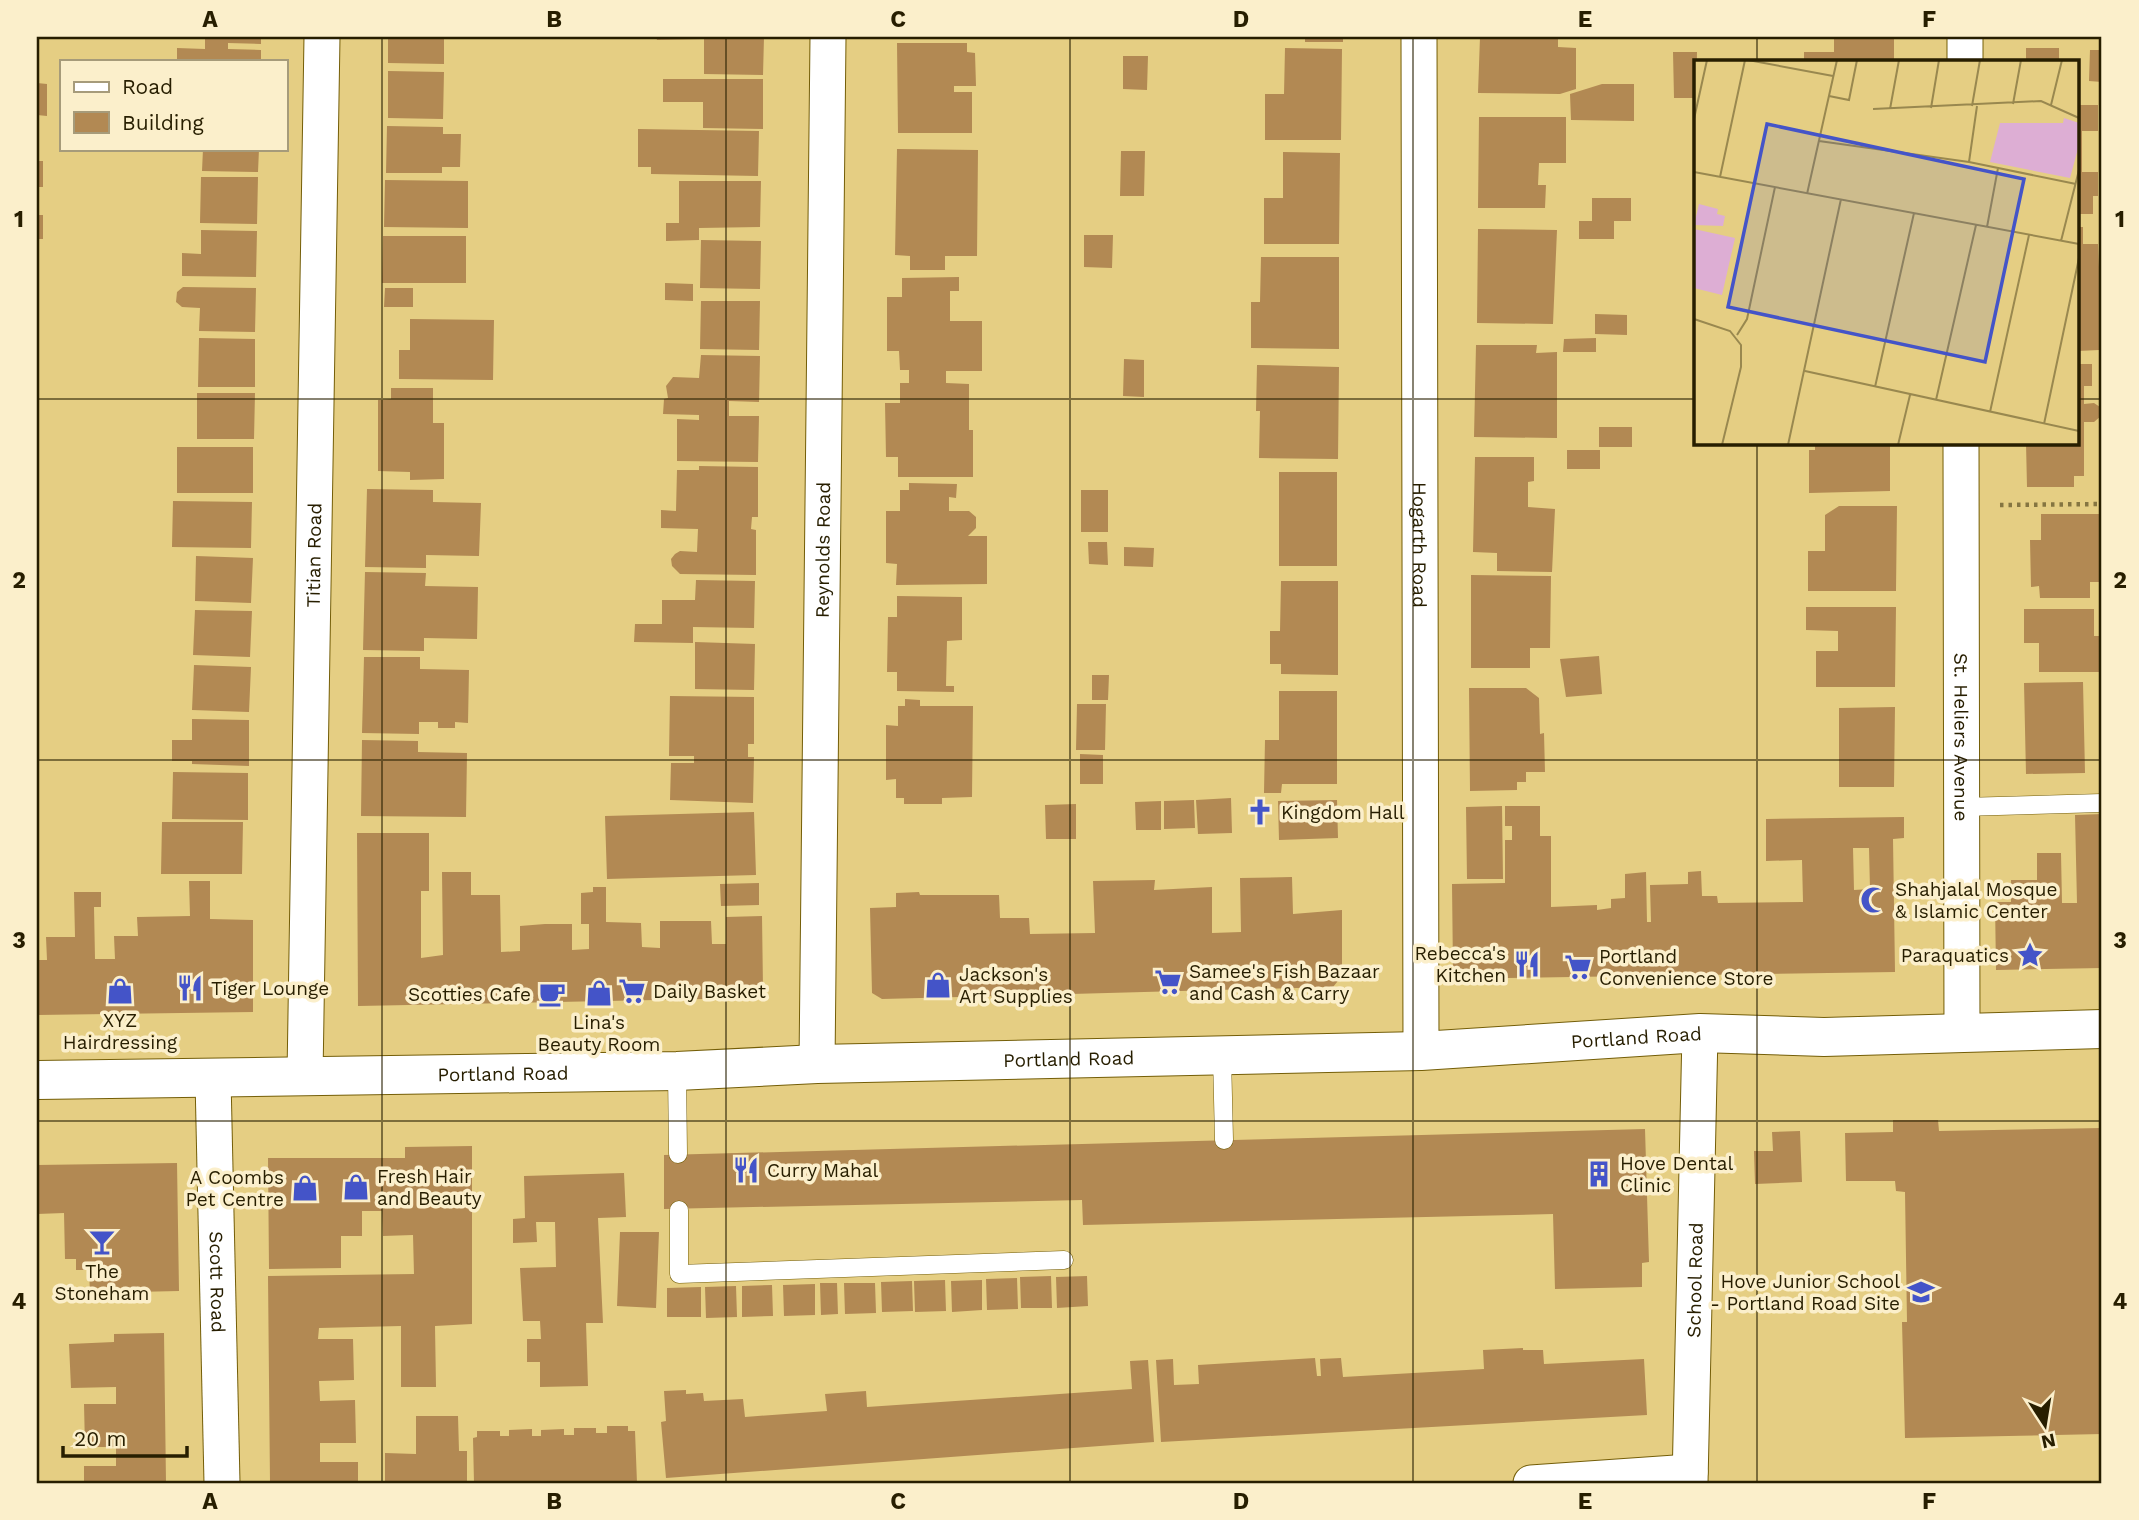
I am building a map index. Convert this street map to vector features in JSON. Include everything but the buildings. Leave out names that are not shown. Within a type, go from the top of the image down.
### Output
[{"type":"street","name":"Titian Road","points":[[304,1075],[322,37]]},
{"type":"street","name":"Reynolds Road","points":[[817,1064],[828,37]]},
{"type":"street","name":"Hogarth Road","points":[[1419,37],[1421,1051]]},
{"type":"street","points":[[1965,37],[1965,60]]},
{"type":"street","name":"St. Heliers Avenue","points":[[1961,444],[1962,1032]]},
{"type":"street","name":"Portland Road","points":[[37,1080],[677,1071],[817,1064],[1421,1051],[1700,1033],[1824,1037],[2102,1029]]},
{"type":"street","name":"School Road","points":[[1690,1478],[1700,1033]]},
{"type":"street","name":"Scott Road","points":[[214,1079],[222,1483]]},
{"type":"street","points":[[1531,1483],[1690,1478]]},
{"type":"lane","points":[[1962,807],[2102,803]]},
{"type":"lane","points":[[1222,1056],[1224,1140]]},
{"type":"lane","points":[[677,1071],[678,1154]]},
{"type":"lane","points":[[678,1210],[679,1274],[1063,1260]]},
{"type":"path","points":[[1961,505],[2102,504]]},
{"type":"place","name":"Kingdom Hall","points":[[1260,812]]},
{"type":"place","name":"Shahjalal Mosque & Islamic Center","points":[[1874,900]]},
{"type":"place","name":"Paraquatics","points":[[2030,955]]},
{"type":"place","name":"Rebecca's Kitchen","points":[[1527,964]]},
{"type":"place","name":"Portland Convenience Store","points":[[1578,967]]},
{"type":"place","name":"Samee's Fish Bazaar and Cash & Carry","points":[[1168,982]]},
{"type":"place","name":"Jackson's Art Supplies","points":[[938,985]]},
{"type":"place","name":"Tiger Lounge","points":[[190,988]]},
{"type":"place","name":"XYZ Hairdressing","points":[[120,991]]},
{"type":"place","name":"Daily Basket","points":[[632,991]]},
{"type":"place","name":"Lina's Beauty Room","points":[[599,993]]},
{"type":"place","name":"Scotties Cafe","points":[[552,994]]},
{"type":"place","name":"Curry Mahal","points":[[746,1170]]},
{"type":"place","name":"Hove Dental Clinic","points":[[1599,1174]]},
{"type":"place","name":"Fresh Hair and Beauty","points":[[356,1187]]},
{"type":"place","name":"A Coombs Pet Centre","points":[[305,1188]]},
{"type":"place","name":"The Stoneham","points":[[102,1242]]},
{"type":"place","name":"Hove Junior School - Portland Road Site","points":[[1921,1292]]}]
